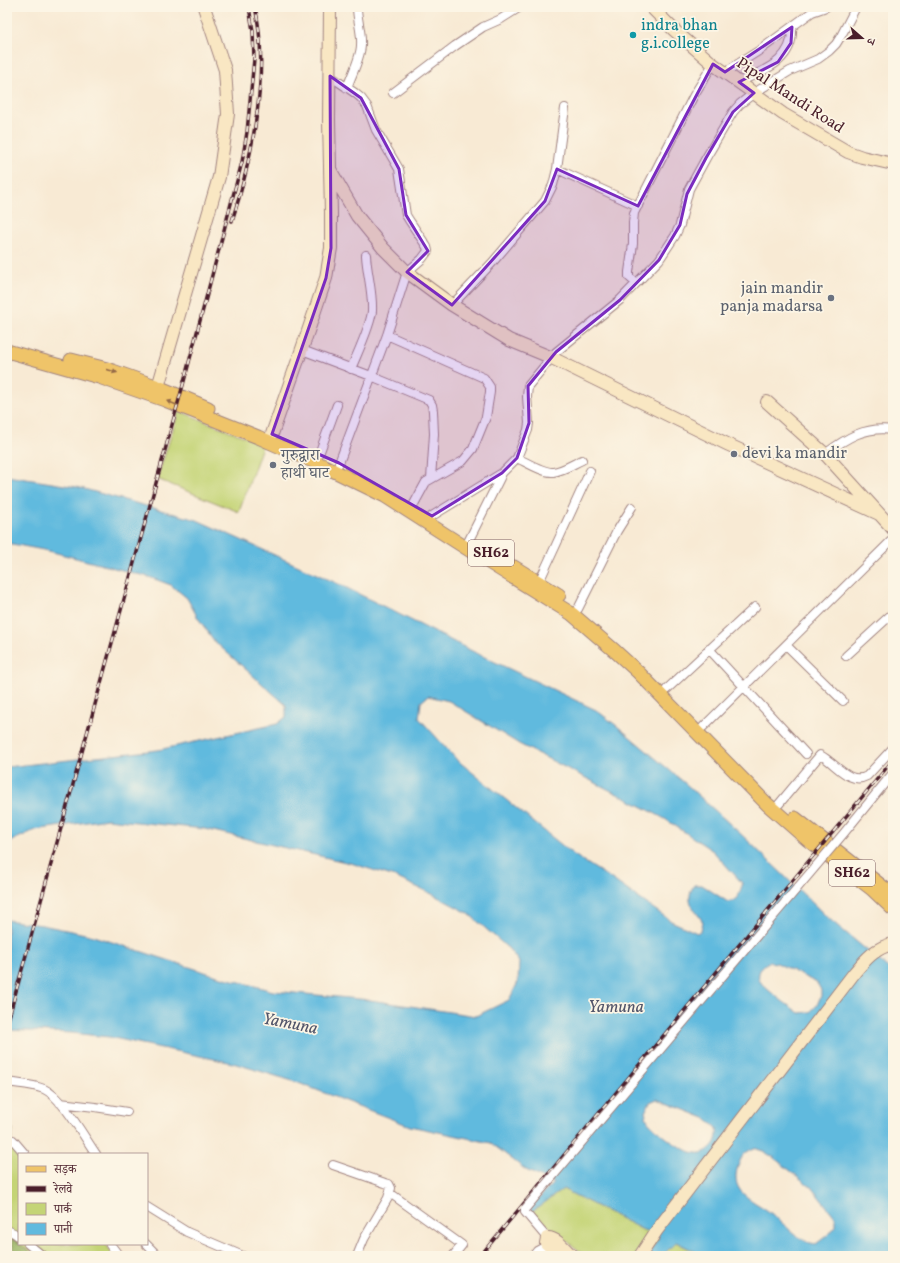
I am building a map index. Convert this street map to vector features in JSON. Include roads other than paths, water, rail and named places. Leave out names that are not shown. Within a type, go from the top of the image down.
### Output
[{"type":"main road","name":"SH62","points":[[7,343],[106,369],[158,387],[339,463],[380,484],[414,504],[469,540],[539,582],[578,609],[623,646],[667,689],[778,804],[893,895]]},
{"type":"main road","name":"SH62","points":[[7,351],[92,375],[165,400],[258,437],[324,466],[385,496],[572,614],[638,672],[767,804],[808,840],[872,889],[893,909]]},
{"type":"street","points":[[158,387],[219,177],[228,114],[225,70],[204,7]]},
{"type":"street","points":[[272,434],[326,278],[331,248],[331,171],[329,134],[330,7]]},
{"type":"street","points":[[347,88],[361,48],[362,39],[357,15],[357,7]]},
{"type":"street","points":[[393,94],[455,46],[483,27],[501,19],[520,7]]},
{"type":"street","name":"Pipal Mandi Road","points":[[651,7],[674,30],[713,64],[783,114],[848,152],[862,157],[893,164]]},
{"type":"street","points":[[725,72],[760,50],[812,12],[826,7]]},
{"type":"street","points":[[432,516],[502,473],[517,458],[525,439],[529,423],[526,397],[528,386],[550,357],[620,300],[659,260],[669,246],[680,225],[689,189],[733,112],[740,104],[754,93],[790,71],[818,58],[828,51],[836,44],[856,7]]},
{"type":"street","points":[[739,82],[770,68],[778,62],[791,43],[792,27]]},
{"type":"street","points":[[636,283],[629,277],[633,218],[694,95],[713,64]]},
{"type":"street","points":[[330,76],[361,98],[366,106],[376,130],[398,169],[408,220],[427,247],[428,251],[407,272],[387,335],[339,463]]},
{"type":"street","points":[[452,305],[492,263],[545,200],[553,185],[557,169],[565,108]]},
{"type":"street","points":[[557,169],[638,206]]},
{"type":"street","points":[[331,171],[357,216],[383,248],[407,272],[452,305],[509,340],[550,357],[729,445],[879,514]]},
{"type":"street","points":[[351,369],[372,315],[366,256]]},
{"type":"street","points":[[387,335],[484,378],[490,387],[486,417],[473,449],[463,461],[431,479],[423,486],[414,504]]},
{"type":"street","points":[[302,350],[371,376],[428,400],[432,405],[434,434],[431,479]]},
{"type":"street","points":[[766,402],[825,454],[893,529]]},
{"type":"street","points":[[319,454],[337,405]]},
{"type":"street","points":[[825,454],[844,440],[859,433],[878,429],[893,430]]},
{"type":"street","points":[[517,458],[538,468],[552,472],[582,460]]},
{"type":"street","points":[[539,582],[590,471]]},
{"type":"street","points":[[469,540],[502,473]]},
{"type":"street","points":[[578,609],[617,531],[632,507]]},
{"type":"street","points":[[703,727],[893,539]]},
{"type":"street","points":[[667,689],[755,607]]},
{"type":"street","points":[[846,656],[893,613]]},
{"type":"street","points":[[786,645],[843,701]]},
{"type":"street","points":[[709,649],[806,754]]},
{"type":"street","points":[[778,804],[820,755],[840,770],[857,779],[862,779],[867,776],[893,748]]},
{"type":"street","points":[[560,1256],[547,1242],[525,1212],[525,1209],[844,833],[893,773]]},
{"type":"street","points":[[640,1256],[657,1230],[855,972],[870,955],[887,945],[893,944]]},
{"type":"street","points":[[7,1082],[34,1085],[50,1092],[72,1118],[95,1153]]},
{"type":"street","points":[[60,1103],[95,1106],[127,1112]]},
{"type":"street","points":[[13,1140],[24,1153]]},
{"type":"street","points":[[333,1165],[389,1184],[391,1188],[390,1193],[364,1239],[357,1256]]},
{"type":"street","points":[[390,1193],[462,1244],[453,1256]]},
{"type":"street","points":[[148,1208],[187,1232],[243,1256]]},
{"type":"street","points":[[7,1230],[14,1232],[18,1236]]},
{"type":"street","points":[[533,1256],[550,1238],[572,1256]]},
{"type":"street","points":[[29,1245],[43,1256]]},
{"type":"street","points":[[111,1245],[119,1256]]},
{"type":"street","points":[[147,1245],[157,1256]]},
{"type":"water","name":"Yamuna","points":[[7,476],[77,487],[197,520],[343,586],[476,653],[596,710],[617,726],[686,784],[743,836],[827,917],[893,972],[893,1256],[704,1256],[676,1242],[662,1256],[647,1256],[659,1238],[563,1189],[532,1212],[530,1208],[553,1183],[526,1170],[491,1143],[410,1126],[296,1082],[233,1063],[109,1037],[72,1033],[7,1030],[7,920],[42,925],[90,935],[214,975],[273,991],[370,1000],[476,1016],[509,1000],[518,982],[519,962],[509,949],[468,913],[395,877],[354,864],[205,829],[107,819],[35,830],[7,843],[7,767],[158,750],[277,724],[286,717],[286,705],[215,642],[198,618],[187,598],[171,585],[149,577],[49,551],[7,543]],"holes":[[[428,696],[449,701],[519,744],[665,819],[713,851],[742,883],[741,890],[737,898],[728,902],[702,885],[694,885],[691,891],[690,900],[703,922],[701,930],[697,933],[671,921],[613,880],[574,855],[457,760],[419,718],[421,702]],[[767,963],[777,963],[817,983],[821,990],[821,996],[817,1005],[810,1012],[799,1013],[770,992],[759,979],[761,969]],[[657,1099],[707,1119],[717,1128],[717,1137],[714,1144],[702,1153],[691,1152],[678,1146],[657,1130],[646,1118],[645,1112],[650,1102]],[[754,1148],[763,1151],[811,1187],[836,1218],[836,1226],[829,1234],[816,1244],[810,1243],[793,1233],[773,1215],[745,1196],[737,1184],[736,1176],[741,1159],[746,1153]]]},
{"type":"railway","points":[[7,1024],[183,385],[242,162],[247,132],[254,59],[253,31],[249,7]]},
{"type":"railway","points":[[232,221],[245,176],[255,127],[258,102],[261,54],[255,7]]},
{"type":"railway","points":[[480,1256],[893,760]]},
{"type":"place","name":"indra bhan g.i.college","points":[[633,35]]},
{"type":"place","name":"jain mandir panja madarsa","points":[[831,298]]},
{"type":"place","name":"devi ka mandir","points":[[734,454]]},
{"type":"place","name":"गुरुद्वारा हाथी घाट","points":[[273,465]]}]
